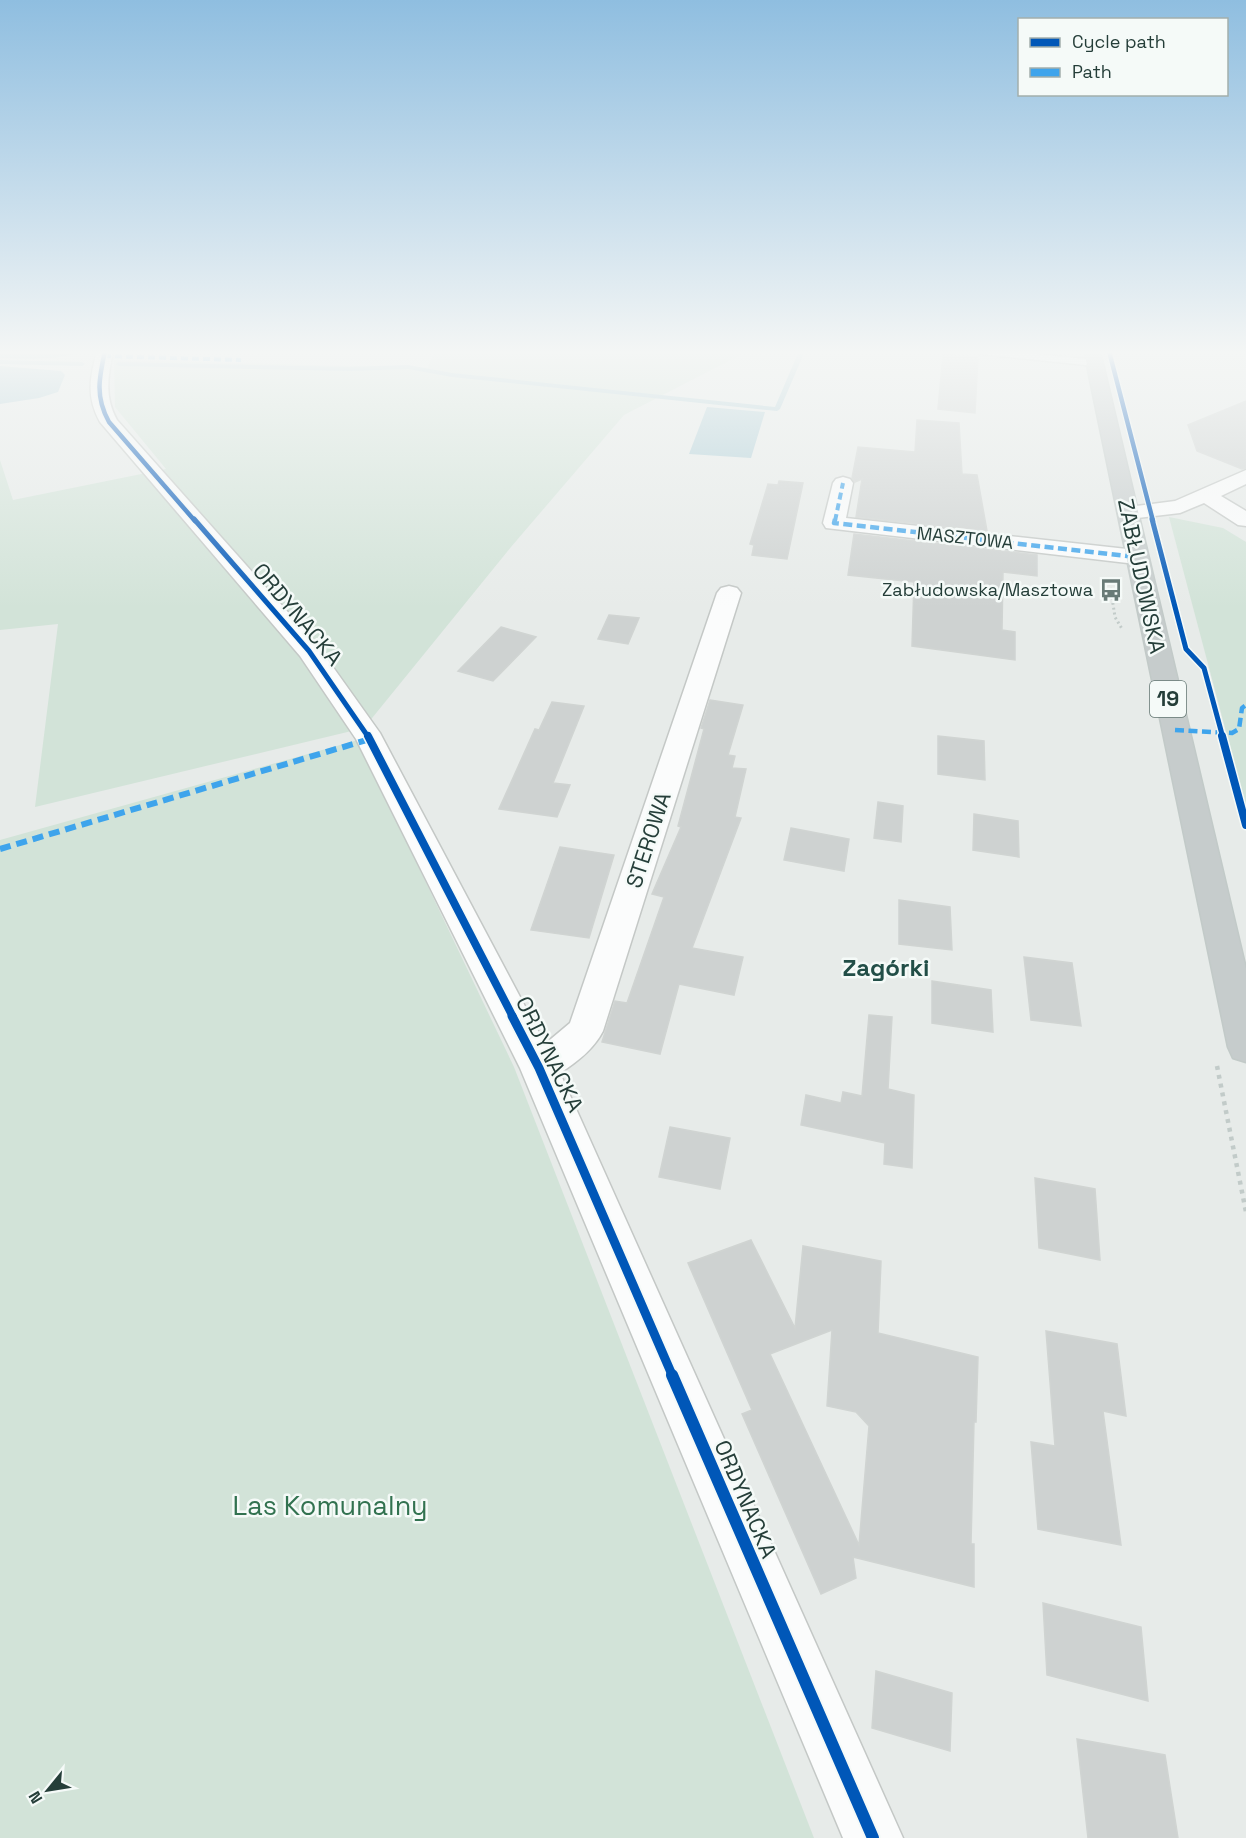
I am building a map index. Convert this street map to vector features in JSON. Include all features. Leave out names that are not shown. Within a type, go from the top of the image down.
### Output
[{"type":"highway","name":"ZABŁUDOWSKA","points":[[1111,437],[1129,513],[1136,557],[1246,1047]]},
{"type":"street","name":"ORDYNACKA","points":[[124,437],[309,651],[363,728],[539,1068],[873,1838]]},
{"type":"street","points":[[1129,513],[1180,507],[1246,476]]},
{"type":"street","name":"MASZTOWA","points":[[843,483],[834,523],[1136,557]]},
{"type":"street","points":[[1205,495],[1246,520]]},
{"type":"street","name":"STEROWA","points":[[539,1068],[564,1051],[585,1031],[729,593]]},
{"type":"green space","points":[[139,437],[605,437],[511,547],[364,728],[35,807],[58,624],[0,630],[0,460],[13,500],[166,469]]},
{"type":"green space","points":[[1169,517],[1223,528],[1246,542],[1246,807]]},
{"type":"green space","name":"Las Komunalny","points":[[358,740],[514,1067],[814,1838],[0,1838],[0,840]]},
{"type":"water","points":[[696,437],[757,437],[751,458],[689,454]]},
{"type":"building","points":[[916,437],[960,437],[962,474],[977,475],[987,531],[856,517],[862,479],[855,482],[852,478],[858,447],[915,452]]},
{"type":"building","points":[[1192,437],[1246,437],[1246,468],[1242,469],[1197,451]]},
{"type":"building","points":[[779,481],[803,483],[787,559],[752,555],[754,545],[750,544],[768,484],[778,485]]},
{"type":"building","points":[[854,534],[1037,555],[1037,576],[1003,572],[1002,630],[1015,632],[1015,660],[912,646],[914,582],[848,575]]},
{"type":"building","points":[[609,615],[639,618],[628,644],[598,639]]},
{"type":"building","points":[[501,627],[536,637],[493,681],[458,671]]},
{"type":"building","points":[[710,700],[743,705],[728,755],[735,756],[732,768],[746,769],[735,817],[741,818],[692,948],[743,957],[734,995],[679,984],[660,1054],[602,1042],[615,1001],[627,1003],[664,897],[652,894],[681,827],[678,826],[704,729],[701,728]]},
{"type":"building","points":[[552,702],[584,706],[553,783],[570,785],[557,817],[499,809],[535,729],[539,730]]},
{"type":"building","points":[[938,736],[984,741],[985,780],[938,774]]},
{"type":"building","points":[[878,802],[903,806],[901,842],[874,838]]},
{"type":"building","points":[[974,814],[1018,821],[1019,857],[973,850]]},
{"type":"building","points":[[791,828],[849,839],[844,871],[784,860]]},
{"type":"building","points":[[560,847],[614,855],[589,938],[531,930]]},
{"type":"building","points":[[899,900],[950,907],[952,950],[899,944]]},
{"type":"building","points":[[1024,957],[1072,963],[1081,1026],[1031,1020]]},
{"type":"building","points":[[932,981],[991,990],[993,1032],[932,1023]]},
{"type":"building","points":[[869,1015],[892,1017],[888,1089],[914,1095],[912,1168],[884,1164],[885,1143],[801,1125],[806,1095],[841,1103],[843,1092],[862,1096]]},
{"type":"building","points":[[670,1127],[730,1138],[720,1189],[659,1177]]},
{"type":"building","points":[[1035,1178],[1095,1189],[1100,1260],[1039,1248]]},
{"type":"building","points":[[751,1240],[795,1328],[803,1246],[881,1261],[878,1333],[978,1357],[971,1544],[974,1544],[974,1587],[853,1557],[856,1578],[821,1594],[742,1414],[752,1410],[688,1263]],"holes":[[[832,1330],[827,1406],[856,1412],[869,1426],[859,1545],[770,1354]]]},
{"type":"building","points":[[1046,1331],[1117,1344],[1126,1416],[1103,1411],[1121,1545],[1038,1529],[1031,1442],[1055,1446]]},
{"type":"building","points":[[1043,1603],[1141,1627],[1148,1701],[1047,1675]]},
{"type":"building","points":[[876,1671],[952,1693],[950,1751],[872,1728]]},
{"type":"building","points":[[1077,1739],[1165,1755],[1178,1838],[1088,1838]]},
{"type":"marked path","points":[[843,483],[834,523],[1136,557]]},
{"type":"marked path","points":[[1175,730],[1232,733],[1239,729],[1242,708],[1246,705]]},
{"type":"marked path","points":[[0,849],[370,739]]},
{"type":"cycle path","points":[[122,437],[309,651],[370,739],[539,1068],[873,1838]]},
{"type":"cycle path","points":[[1131,437],[1186,649],[1204,668],[1246,825]]},
{"type":"place","name":"Zabłudowska/Masztowa","points":[[1111,590]]},
{"type":"district","name":"Zagórki","points":[[886,968]]}]
